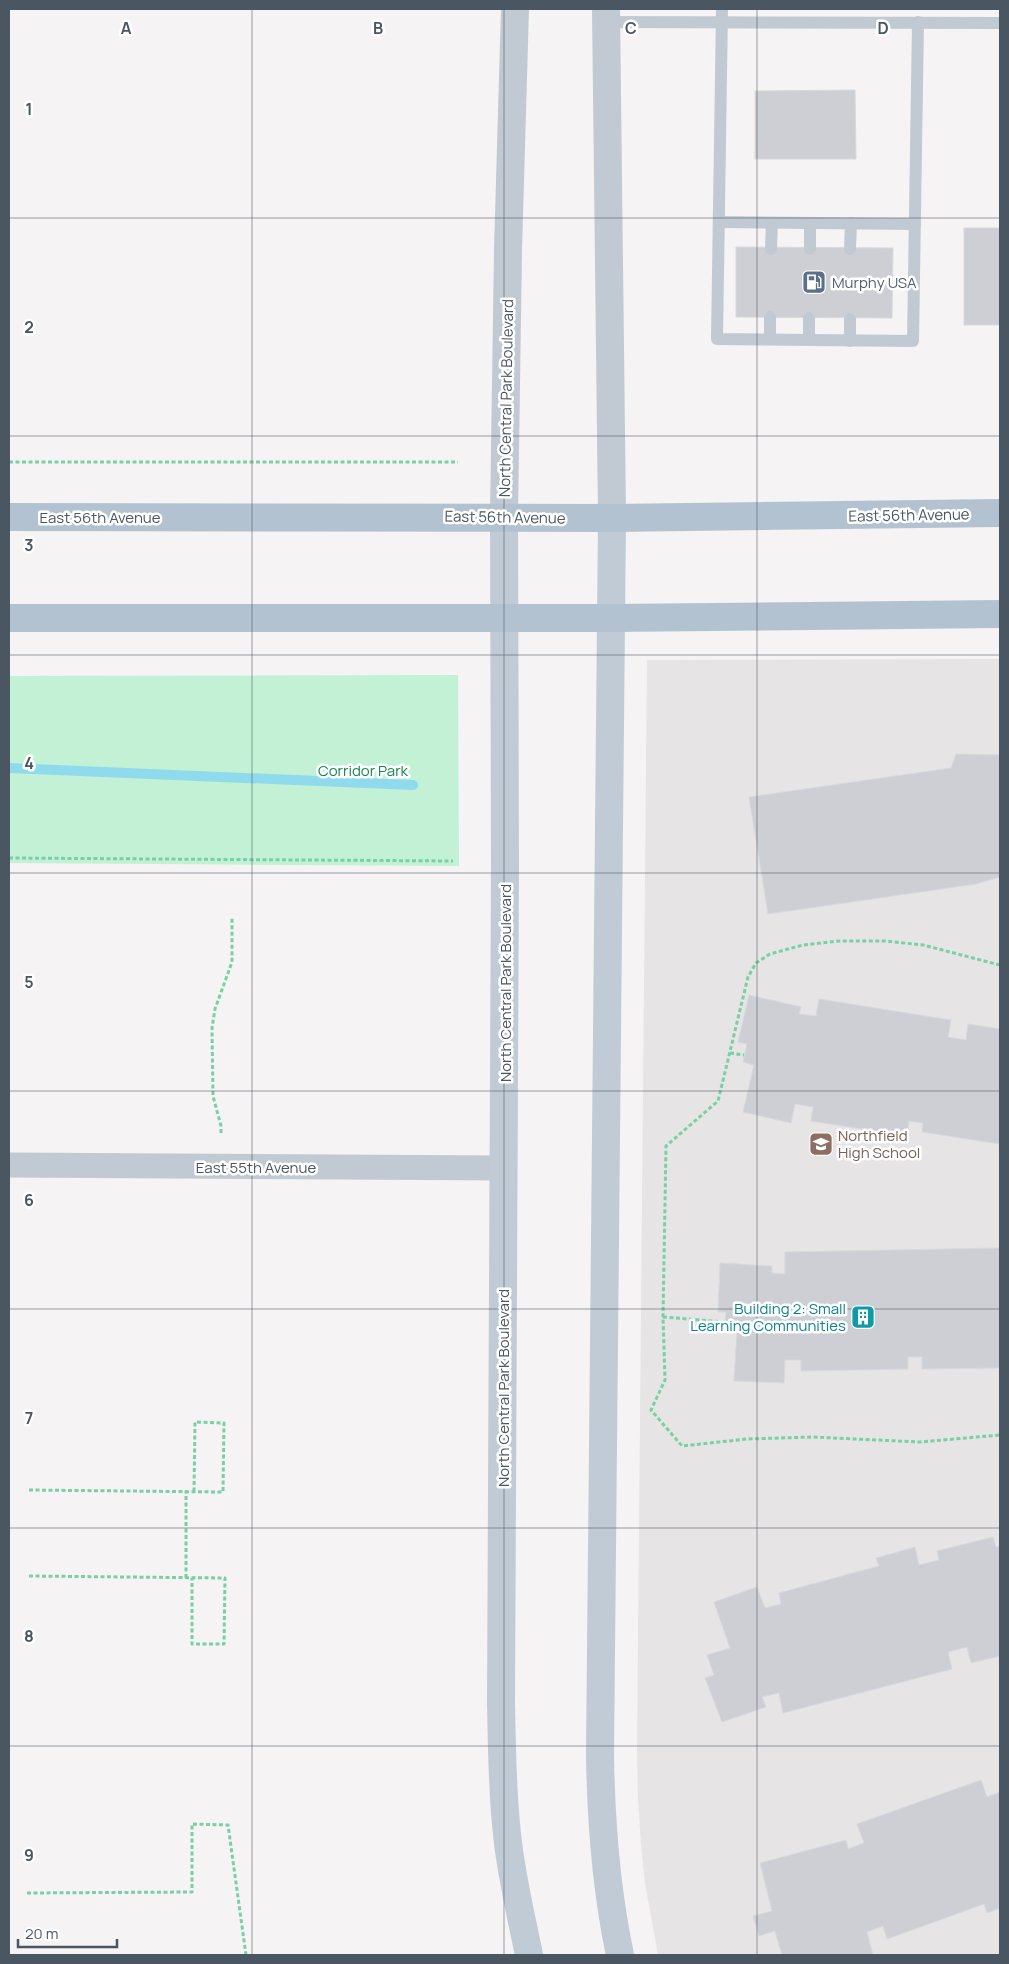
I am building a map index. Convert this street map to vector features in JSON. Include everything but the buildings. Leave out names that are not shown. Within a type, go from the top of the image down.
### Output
[{"type":"main road","name":"East 56th Avenue","points":[[9,517],[612,518],[1000,513]]},
{"type":"main road","name":"North Central Park Boulevard","points":[[504,517],[506,618],[502,1770],[507,1834],[518,1905],[529,1955]]},
{"type":"main road","points":[[612,518],[600,1755],[601,1807],[605,1853],[620,1955]]},
{"type":"main road","points":[[9,618],[611,618],[1000,614]]},
{"type":"street","name":"North Central Park Boulevard","points":[[504,517],[508,250],[515,9]]},
{"type":"street","points":[[604,13],[612,518]]},
{"type":"street","name":"East 55th Avenue","points":[[9,1165],[504,1168]]},
{"type":"lane","points":[[722,9],[717,339],[913,341],[918,22]]},
{"type":"lane","points":[[604,13],[722,22],[1000,22]]},
{"type":"lane","points":[[718,222],[915,224]]},
{"type":"lane","points":[[771,249],[772,223]]},
{"type":"lane","points":[[810,223],[810,249]]},
{"type":"lane","points":[[850,249],[851,223]]},
{"type":"lane","points":[[770,317],[770,340]]},
{"type":"lane","points":[[809,318],[809,340]]},
{"type":"lane","points":[[850,318],[850,340]]},
{"type":"path","points":[[9,462],[458,462]]},
{"type":"path","points":[[9,858],[452,861]]},
{"type":"path","points":[[220,1133],[219,1118],[213,1096],[212,1028],[215,1009],[232,962],[232,918]]},
{"type":"path","points":[[1000,965],[923,945],[885,941],[804,945],[770,954],[756,963],[748,977],[718,1101],[666,1146],[663,1317],[665,1380],[650,1410],[682,1446],[746,1439],[812,1437],[920,1442],[1000,1435]]},
{"type":"path","points":[[730,1053],[744,1055]]},
{"type":"path","points":[[663,1317],[725,1322]]},
{"type":"path","points":[[29,1490],[186,1491],[194,1492],[224,1492],[224,1423],[195,1422],[194,1492]]},
{"type":"path","points":[[186,1491],[186,1578]]},
{"type":"path","points":[[29,1576],[225,1578],[224,1644],[192,1644],[192,1578]]},
{"type":"path","points":[[27,1893],[192,1892],[192,1824],[228,1825],[246,1955]]},
{"type":"shaded area","name":"Northfield High School","points":[[1000,659],[1000,1955],[658,1955],[645,1883],[641,1844],[637,1750],[647,660]]},
{"type":"green space","name":"Corridor Park","points":[[458,675],[459,866],[9,863],[9,676]]},
{"type":"waterway","points":[[9,768],[413,785]]},
{"type":"place","name":"Murphy USA","points":[[814,282]]},
{"type":"place","name":"Northfield High School","points":[[821,1144]]},
{"type":"place","name":"Building 2: Small Learning Communities","points":[[863,1317]]}]
